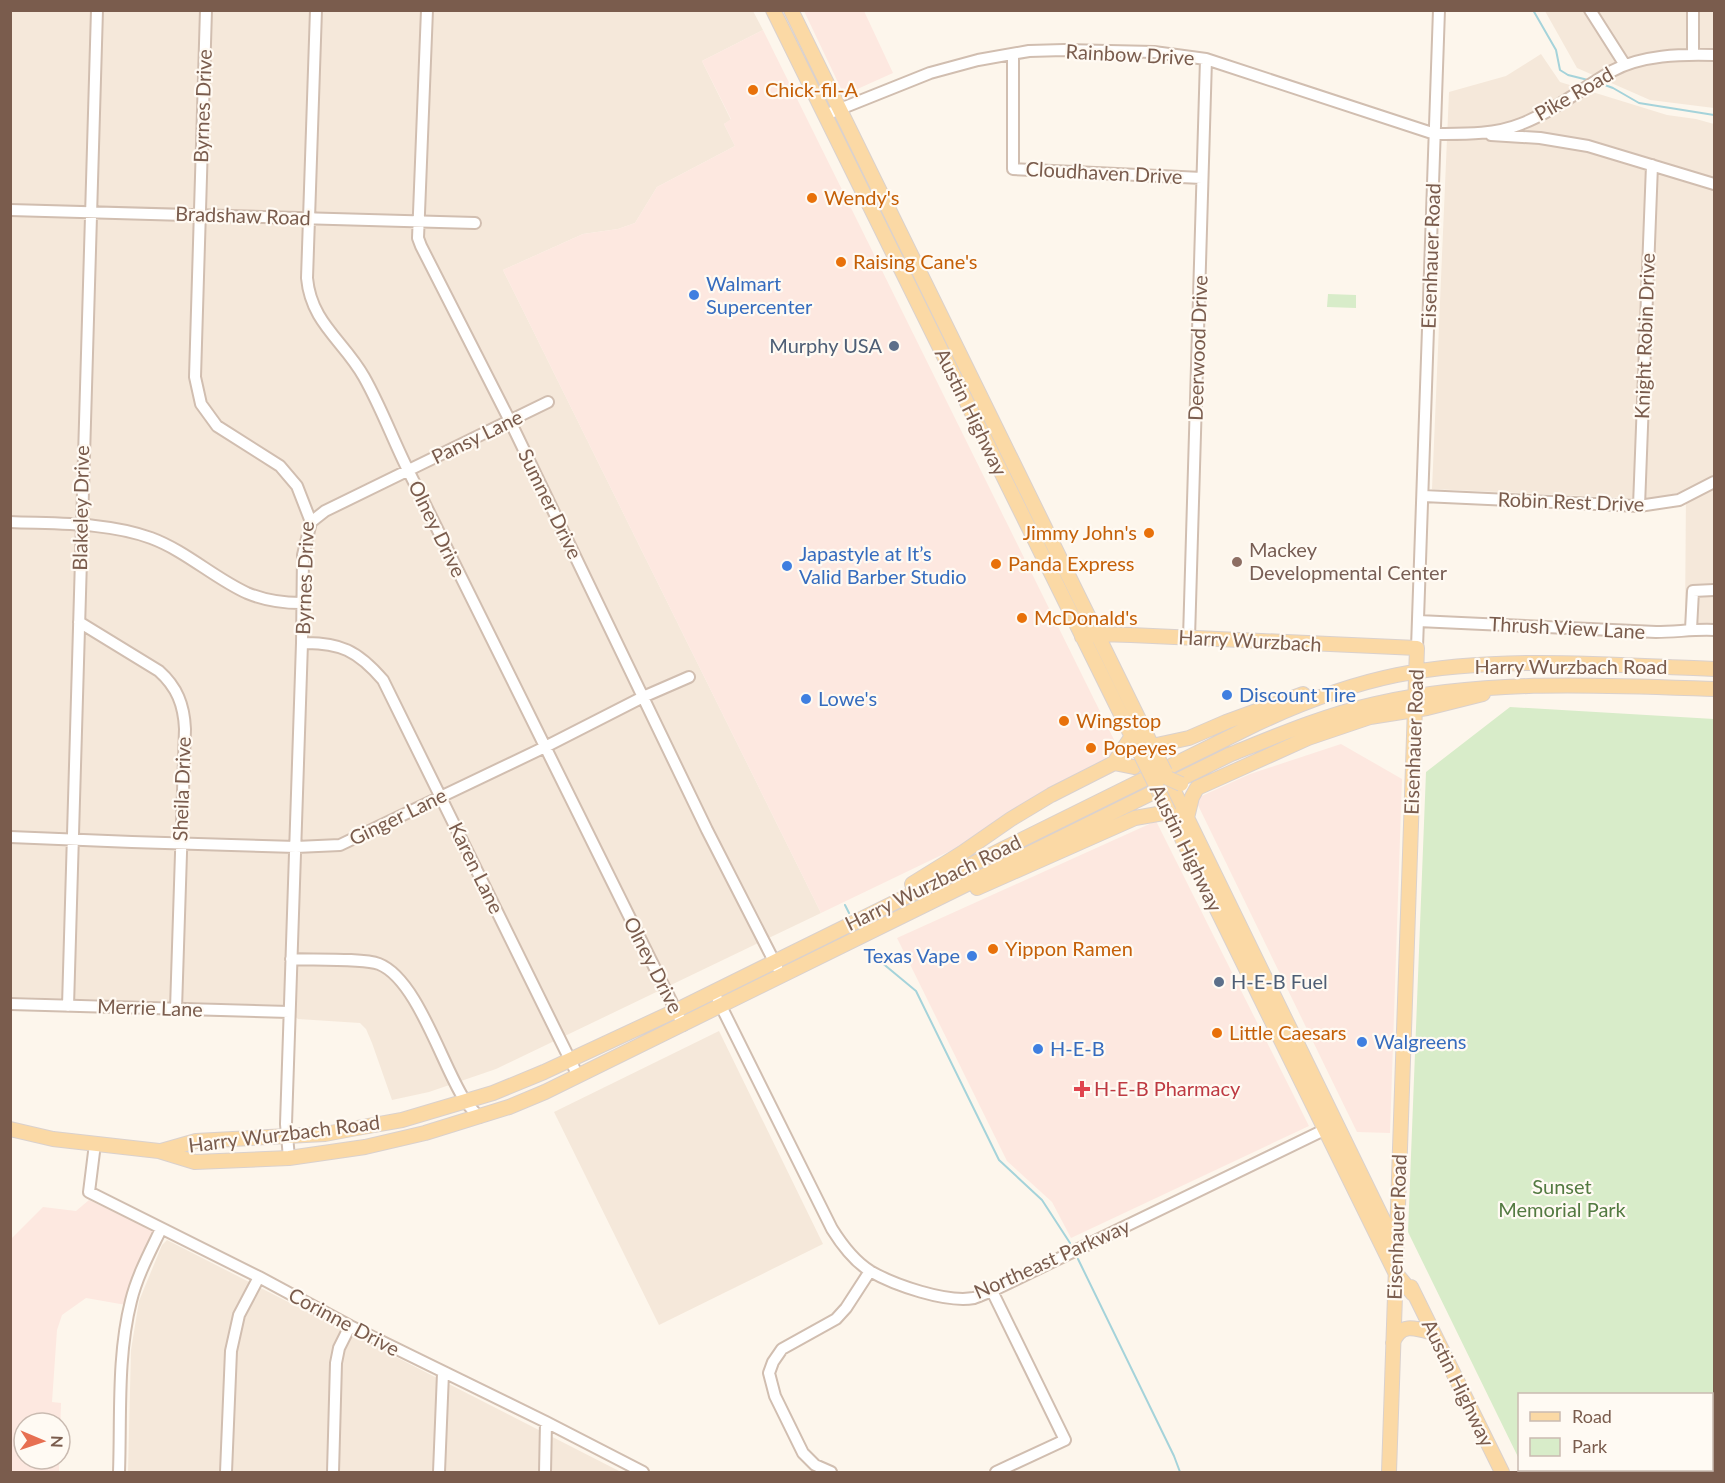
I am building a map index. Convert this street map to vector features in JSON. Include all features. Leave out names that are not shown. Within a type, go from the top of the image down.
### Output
[{"type":"main road","name":"Austin Highway","points":[[773,10],[1082,637],[1129,714],[1158,772],[1169,812],[1186,848],[1193,853],[1213,893],[1217,888]]},
{"type":"main road","name":"Austin Highway","points":[[791,10],[1098,634],[1129,714],[1132,736],[1187,818],[1324,1130],[1395,1272],[1413,1294]]},
{"type":"main road","name":"Harry Wurzbach","points":[[1082,637],[1098,634],[1417,648]]},
{"type":"main road","name":"Eisenhauer Road","points":[[1389,1473],[1417,648]]},
{"type":"main road","name":"Harry Wurzbach Road","points":[[159,1151],[196,1141],[325,1134],[402,1120],[493,1092],[569,1060],[714,992],[882,908],[960,862],[1256,724],[1306,702],[1346,688],[1417,672],[1508,663],[1581,663],[1714,669]]},
{"type":"main road","name":"Harry Wurzbach Road","points":[[15,1132],[53,1139],[159,1151],[195,1162],[289,1158],[389,1142],[509,1107],[578,1076],[1219,760],[1265,740],[1356,708],[1415,703],[1502,687],[1563,685],[1714,689]]},
{"type":"main road","points":[[1135,818],[1151,798],[1158,772],[1189,738],[1317,688],[1346,688]]},
{"type":"main road","points":[[1187,818],[1192,797],[1197,788],[1328,732],[1415,703]]},
{"type":"main road","points":[[901,916],[903,906],[943,886],[960,862],[1011,819],[1051,795],[1114,763],[1132,736]]},
{"type":"main road","points":[[1158,772],[1189,738]]},
{"type":"main road","points":[[1114,763],[1158,772],[1197,788]]},
{"type":"main road","points":[[945,895],[982,886],[1135,818],[1169,812]]},
{"type":"main road","name":"Austin Highway","points":[[1217,888],[1396,1246],[1413,1294],[1502,1473]]},
{"type":"main road","points":[[1393,1345],[1395,1337],[1404,1328],[1416,1328],[1433,1333]]},
{"type":"street","name":"Blakeley Drive","points":[[68,1006],[80,525],[97,10]]},
{"type":"street","name":"Byrnes Drive","points":[[206,10],[195,377],[201,404],[217,426],[280,466],[290,475],[297,486],[311,522],[303,555],[301,603],[302,643],[287,1136],[289,1158]]},
{"type":"street","name":"Olney Drive","points":[[316,10],[307,278],[312,303],[319,318],[354,360],[364,377],[408,471],[683,1024]]},
{"type":"street","name":"Sumner Drive","points":[[427,10],[418,237],[510,421],[707,830],[782,974]]},
{"type":"street","name":"Eisenhauer Road","points":[[1417,648],[1439,10]]},
{"type":"street","points":[[1590,10],[1625,65]]},
{"type":"street","points":[[1693,10],[1693,54]]},
{"type":"street","name":"Rainbow Drive","points":[[825,115],[930,73],[978,60],[1013,54],[1064,50],[1154,52],[1206,59],[1435,134]]},
{"type":"street","name":"Cloudhaven Drive","points":[[1013,54],[1013,169],[1202,178]]},
{"type":"street","name":"Pike Road","points":[[1435,134],[1473,134],[1520,125],[1567,101],[1625,65],[1693,54],[1714,55]]},
{"type":"street","name":"Deerwood Drive","points":[[1189,638],[1206,59]]},
{"type":"street","points":[[1473,134],[1540,138],[1588,146],[1714,184]]},
{"type":"street","name":"Knight Robin Drive","points":[[1639,506],[1652,165]]},
{"type":"street","name":"Bradshaw Road","points":[[10,210],[90,210],[475,223]]},
{"type":"street","name":"Pansy Lane","points":[[311,522],[325,511],[548,402]]},
{"type":"street","name":"Robin Rest Drive","points":[[1423,496],[1639,506],[1679,500],[1714,482]]},
{"type":"street","points":[[10,522],[80,525],[122,530],[152,538],[246,592],[269,600],[301,603]]},
{"type":"street","points":[[1691,629],[1693,591],[1714,590]]},
{"type":"street","name":"Thrush View Lane","points":[[1418,621],[1656,632],[1714,630]]},
{"type":"street","name":"Sheila Drive","points":[[79,622],[159,671],[169,681],[181,700],[184,729],[176,1009]]},
{"type":"street","name":"Karen Lane","points":[[302,643],[328,643],[354,652],[372,667],[387,687],[578,1076]]},
{"type":"street","name":"Ginger Lane","points":[[10,837],[296,846],[340,845],[689,676]]},
{"type":"street","points":[[291,959],[366,962],[379,964],[393,973],[401,980],[420,1011],[464,1100],[479,1117]]},
{"type":"street","name":"Northeast Parkway","points":[[714,992],[832,1229],[849,1253],[870,1271],[914,1290],[944,1296],[974,1298],[992,1291],[1324,1130]]},
{"type":"street","name":"Merrie Lane","points":[[10,1004],[290,1012]]},
{"type":"street","name":"Corinne Drive","points":[[95,1144],[89,1192],[643,1473]]},
{"type":"street","points":[[119,1473],[123,1349],[126,1324],[139,1275],[161,1229]]},
{"type":"street","points":[[831,1473],[815,1465],[803,1453],[775,1396],[769,1373],[772,1362],[782,1349],[836,1319],[846,1308],[870,1271]]},
{"type":"street","points":[[226,1473],[231,1351],[239,1315],[259,1277]]},
{"type":"street","points":[[992,1291],[1065,1440],[996,1473]]},
{"type":"street","points":[[333,1473],[336,1363],[339,1348],[350,1326]]},
{"type":"street","points":[[439,1473],[443,1373]]},
{"type":"street","points":[[545,1473],[546,1422]]},
{"type":"shaded area","points":[[11,11],[753,11],[763,30],[702,61],[731,120],[724,124],[735,146],[657,187],[635,223],[618,229],[583,234],[503,270],[821,913],[496,1069],[429,1092],[392,1100],[372,1043],[366,1029],[360,1023],[298,1019],[281,1005],[11,997]]},
{"type":"shaded area","points":[[804,11],[864,11],[893,73],[844,95]]},
{"type":"shaded area","points":[[1545,11],[1714,11],[1714,108],[1650,100],[1577,68]]},
{"type":"shaded area","points":[[763,30],[1127,766],[821,913],[503,270],[583,234],[618,229],[635,223],[657,187],[735,146],[724,124],[731,119],[702,61]]},
{"type":"shaded area","points":[[1541,54],[1560,82],[1667,115],[1714,124],[1714,624],[1685,623],[1686,491],[1651,499],[1432,489],[1449,92],[1506,76]]},
{"type":"shaded area","points":[[1341,744],[1402,779],[1390,1133],[1357,1132],[1195,799],[1250,774]]},
{"type":"shaded area","points":[[1156,821],[1309,1126],[1071,1238],[1052,1202],[1007,1161],[897,938]]},
{"type":"shaded area","points":[[719,1031],[823,1244],[659,1325],[554,1112]]},
{"type":"shaded area","points":[[89,1200],[156,1232],[126,1305],[86,1298],[62,1315],[57,1330],[52,1402],[61,1403],[61,1411],[12,1411],[12,1471],[59,1472],[11,1472],[11,1239],[43,1207],[76,1211]]},
{"type":"shaded area","points":[[167,1240],[621,1472],[128,1472],[131,1350],[139,1301],[162,1245]]},
{"type":"green space","points":[[1328,294],[1356,295],[1356,308],[1327,307]]},
{"type":"green space","name":"Sunset Memorial Park","points":[[1510,707],[1714,719],[1714,1472],[1526,1472],[1713,1471],[1713,1393],[1518,1393],[1518,1457],[1408,1232],[1426,772]]},
{"type":"waterway","points":[[1533,10],[1556,50],[1560,70],[1568,75],[1588,80]]},
{"type":"waterway","points":[[1602,84],[1639,103],[1714,115]]},
{"type":"waterway","points":[[845,905],[849,913]]},
{"type":"waterway","points":[[866,948],[916,991],[999,1160],[1042,1200],[1070,1243]]},
{"type":"waterway","points":[[1078,1259],[1180,1472]]},
{"type":"place","name":"Chick-fil-A","points":[[753,90]]},
{"type":"place","name":"Wendy's","points":[[812,198]]},
{"type":"place","name":"Raising Cane's","points":[[841,262]]},
{"type":"place","name":"Walmart Supercenter","points":[[694,295]]},
{"type":"place","name":"Murphy USA","points":[[894,346]]},
{"type":"place","name":"Jimmy John's","points":[[1149,533]]},
{"type":"place","name":"Mackey Developmental Center","points":[[1237,562]]},
{"type":"place","name":"Panda Express","points":[[996,564]]},
{"type":"place","name":"Japastyle at It’s Valid Barber Studio","points":[[787,566]]},
{"type":"place","name":"McDonald's","points":[[1022,618]]},
{"type":"place","name":"Discount Tire","points":[[1227,695]]},
{"type":"place","name":"Lowe's","points":[[806,699]]},
{"type":"place","name":"Wingstop","points":[[1064,721]]},
{"type":"place","name":"Popeyes","points":[[1091,748]]},
{"type":"place","name":"Yippon Ramen","points":[[993,949]]},
{"type":"place","name":"Texas Vape","points":[[972,956]]},
{"type":"place","name":"H-E-B Fuel","points":[[1219,982]]},
{"type":"place","name":"Little Caesars","points":[[1217,1033]]},
{"type":"place","name":"Walgreens","points":[[1362,1042]]},
{"type":"place","name":"H-E-B","points":[[1038,1049]]},
{"type":"place","name":"H-E-B Pharmacy","points":[[1082,1089]]}]
